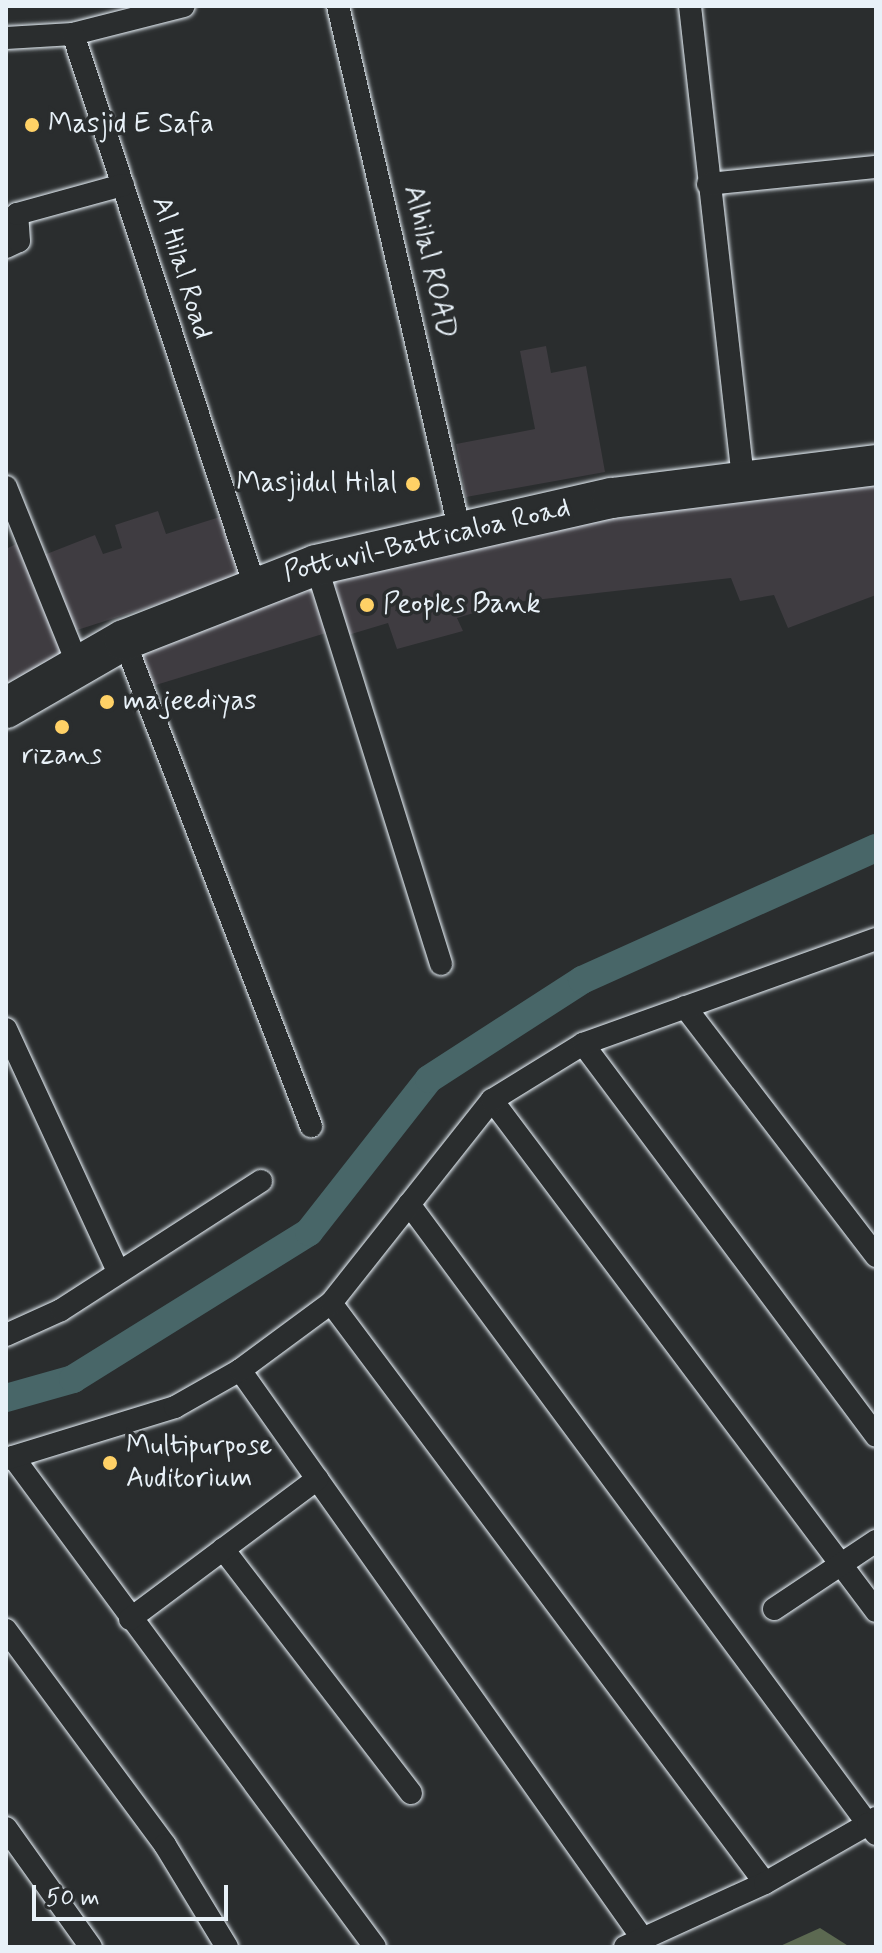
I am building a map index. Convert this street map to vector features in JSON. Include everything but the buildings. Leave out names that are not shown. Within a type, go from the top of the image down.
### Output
[{"type":"highway","name":"Pottuvil-Batticaloa Road","points":[[6,708],[124,640],[254,584],[316,565],[612,498],[876,465]]},
{"type":"street","points":[[6,38],[73,34],[183,6]]},
{"type":"street","name":"Alhilal ROAD","points":[[338,6],[460,532]]},
{"type":"street","points":[[690,6],[743,481]]},
{"type":"street","name":"Al Hilal Road","points":[[73,34],[254,584]]},
{"type":"street","points":[[708,184],[876,167]]},
{"type":"street","points":[[6,247],[19,241],[17,214],[123,185]]},
{"type":"street","points":[[6,487],[78,665]]},
{"type":"street","points":[[316,565],[441,964]]},
{"type":"street","points":[[124,640],[311,1126]]},
{"type":"street","points":[[375,1947],[10,1458],[175,1407],[240,1370],[331,1303],[492,1100],[583,1044],[876,939]]},
{"type":"street","points":[[685,1007],[876,1256]]},
{"type":"street","points":[[6,1029],[117,1269]]},
{"type":"street","points":[[583,1044],[876,1435]]},
{"type":"street","points":[[492,1100],[876,1611]]},
{"type":"street","points":[[6,1335],[61,1310],[117,1269],[261,1181]]},
{"type":"street","points":[[240,1370],[634,1943],[765,1883],[873,1826],[409,1204]]},
{"type":"street","points":[[331,1303],[765,1883]]},
{"type":"street","points":[[130,1619],[317,1479]]},
{"type":"street","points":[[774,1609],[876,1541]]},
{"type":"street","points":[[223,1549],[411,1793]]},
{"type":"street","points":[[6,1630],[165,1845],[227,1947]]},
{"type":"street","points":[[6,1828],[91,1947]]},
{"type":"shaded area","points":[[546,346],[551,373],[586,366],[605,472],[466,497],[456,444],[535,429],[520,351]]},
{"type":"shaded area","points":[[876,479],[876,595],[788,628],[774,595],[740,601],[731,578],[507,603],[457,618],[463,631],[397,649],[388,623],[348,635],[330,574],[545,523]]},
{"type":"shaded area","points":[[158,511],[166,534],[226,515],[246,576],[74,631],[44,555],[95,535],[103,554],[122,548],[115,525]]},
{"type":"shaded area","points":[[28,538],[80,650],[6,684],[6,549]]},
{"type":"shaded area","points":[[311,581],[327,633],[146,688],[130,636]]},
{"type":"green space","points":[[820,1928],[850,1947],[778,1947]]},
{"type":"waterway","points":[[6,1398],[73,1379],[309,1232],[429,1079],[582,980],[876,848]]},
{"type":"place","name":"Masjid E Safa","points":[[32,125]]},
{"type":"place","name":"Masjidul Hilal","points":[[413,484]]},
{"type":"place","name":"Peoples Bank","points":[[367,605]]},
{"type":"place","name":"majeediyas","points":[[107,702]]},
{"type":"place","name":"rizans","points":[[62,727]]},
{"type":"place","name":"Multipurpose Auditorium","points":[[110,1463]]}]
